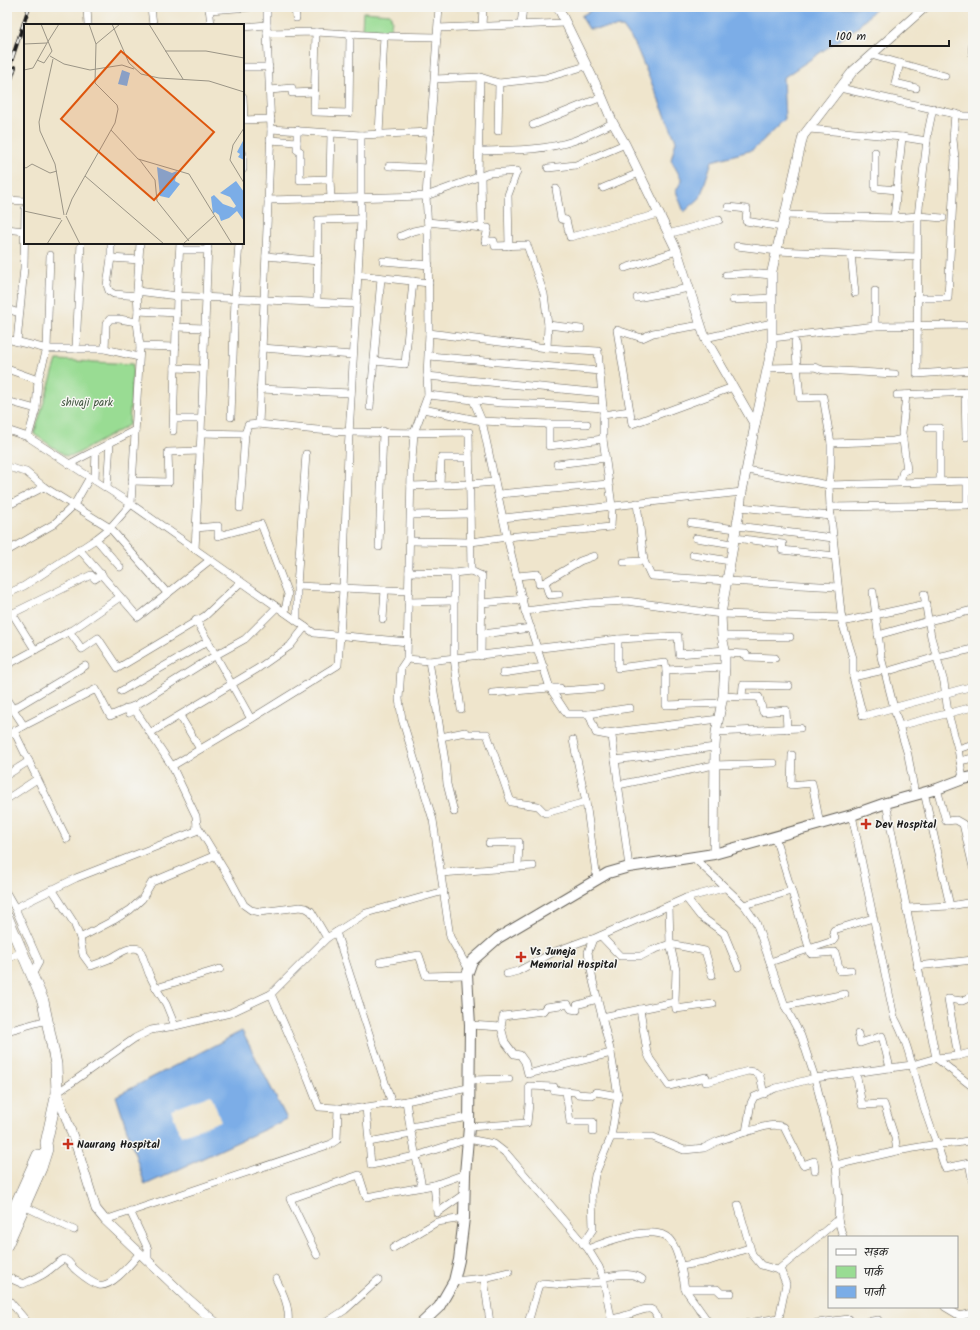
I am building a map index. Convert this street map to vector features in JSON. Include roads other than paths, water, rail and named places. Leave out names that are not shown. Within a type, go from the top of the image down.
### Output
[{"type":"main road","points":[[422,1323],[439,1307],[454,1281],[464,1218],[465,1174],[469,1122],[470,1025],[468,972],[472,961],[498,938],[608,874],[629,867],[714,854],[852,815],[886,802],[920,794],[968,778]]},
{"type":"main road","points":[[7,917],[43,1001],[56,1064],[57,1093],[46,1143],[47,1149],[41,1168],[7,1244]]},
{"type":"main road","points":[[7,1224],[42,1147],[46,1143]]},
{"type":"street","points":[[87,7],[88,24]]},
{"type":"street","points":[[151,7],[153,24]]},
{"type":"street","points":[[211,24],[209,9],[251,7]]},
{"type":"street","points":[[259,424],[271,129],[267,7]]},
{"type":"street","points":[[295,7],[296,18]]},
{"type":"street","points":[[380,962],[419,955],[426,976],[468,972],[450,937],[433,820],[402,719],[399,699],[402,668],[408,659],[411,486],[414,433],[428,395],[429,265],[426,196],[440,7]]},
{"type":"street","points":[[482,26],[483,7]]},
{"type":"street","points":[[521,24],[523,7]]},
{"type":"street","points":[[558,7],[613,123],[625,144],[677,251],[705,338],[755,425]]},
{"type":"street","points":[[714,854],[715,747],[725,668],[721,614],[742,492],[772,347],[772,275],[776,251],[803,136],[853,71],[925,7]]},
{"type":"street","points":[[968,7],[973,9]]},
{"type":"street","points":[[438,28],[565,23]]},
{"type":"street","points":[[244,26],[267,29],[384,36],[437,37]]},
{"type":"street","points":[[316,32],[314,112],[349,113],[350,34]]},
{"type":"street","points":[[379,134],[384,36]]},
{"type":"street","points":[[972,53],[973,43]]},
{"type":"street","points":[[871,55],[945,76]]},
{"type":"street","points":[[900,63],[895,83],[916,88]]},
{"type":"street","points":[[435,79],[480,77],[499,83],[545,78],[586,66]]},
{"type":"street","points":[[244,68],[269,67]]},
{"type":"street","points":[[480,77],[479,151],[482,228]]},
{"type":"street","points":[[498,131],[499,83]]},
{"type":"street","points":[[270,90],[292,88],[292,93],[315,92]]},
{"type":"street","points":[[840,88],[955,114],[973,116]]},
{"type":"street","points":[[534,125],[602,97]]},
{"type":"street","points":[[933,108],[927,141],[918,216],[917,374],[973,370]]},
{"type":"street","points":[[917,298],[948,298],[955,158],[953,139],[955,114]]},
{"type":"street","points":[[244,120],[270,119]]},
{"type":"street","points":[[479,151],[549,146],[573,141],[613,123]]},
{"type":"street","points":[[271,129],[361,135],[431,132]]},
{"type":"street","points":[[809,129],[902,137],[927,141]]},
{"type":"street","points":[[297,130],[296,150],[300,151],[300,180],[330,179]]},
{"type":"street","points":[[331,133],[331,199]]},
{"type":"street","points":[[172,766],[338,665],[341,636],[349,432],[361,219],[361,135]]},
{"type":"street","points":[[894,218],[902,137]]},
{"type":"street","points":[[270,140],[297,142]]},
{"type":"street","points":[[548,168],[576,165],[625,144]]},
{"type":"street","points":[[876,152],[875,188],[897,190]]},
{"type":"street","points":[[389,166],[428,168]]},
{"type":"street","points":[[268,200],[426,196],[489,173],[517,171],[508,195],[509,246]]},
{"type":"street","points":[[604,188],[639,173]]},
{"type":"street","points":[[556,189],[561,219],[566,220],[570,237],[659,214]]},
{"type":"street","points":[[7,200],[24,201]]},
{"type":"street","points":[[728,207],[747,209],[746,221],[782,227]]},
{"type":"street","points":[[785,215],[894,218],[918,216],[943,218]]},
{"type":"street","points":[[317,302],[318,220],[361,219]]},
{"type":"street","points":[[668,234],[719,220]]},
{"type":"street","points":[[401,236],[428,225],[488,228],[485,241],[494,241],[495,246],[527,245],[544,294],[548,325],[547,348]]},
{"type":"street","points":[[7,230],[24,231],[24,268],[16,342]]},
{"type":"street","points":[[76,349],[80,244]]},
{"type":"street","points":[[111,244],[111,258],[107,285],[109,291],[114,294],[356,304]]},
{"type":"street","points":[[7,594],[24,586],[96,539],[110,528],[131,504],[140,346],[137,322],[140,244]]},
{"type":"street","points":[[231,417],[235,298],[239,244]]},
{"type":"street","points":[[173,431],[180,246],[208,246],[202,419],[195,549]]},
{"type":"street","points":[[737,246],[776,251],[917,256]]},
{"type":"street","points":[[625,268],[677,251]]},
{"type":"street","points":[[851,254],[855,293]]},
{"type":"street","points":[[28,437],[36,408],[38,380],[47,348],[50,255]]},
{"type":"street","points":[[266,256],[318,261]]},
{"type":"street","points":[[111,258],[140,260]]},
{"type":"street","points":[[383,261],[429,265]]},
{"type":"street","points":[[726,275],[749,273],[772,275]]},
{"type":"street","points":[[358,275],[429,283]]},
{"type":"street","points":[[370,407],[382,278]]},
{"type":"street","points":[[374,361],[406,364],[413,281]]},
{"type":"street","points":[[637,298],[689,288]]},
{"type":"street","points":[[875,326],[876,291]]},
{"type":"street","points":[[733,300],[772,298]]},
{"type":"street","points":[[7,309],[19,313]]},
{"type":"street","points":[[138,311],[177,313]]},
{"type":"street","points":[[105,350],[106,324],[110,319],[137,322]]},
{"type":"street","points":[[705,338],[772,323]]},
{"type":"street","points":[[548,325],[581,330]]},
{"type":"street","points":[[701,325],[653,333],[642,338],[617,330],[632,424],[733,387]]},
{"type":"street","points":[[772,338],[875,326],[973,325]]},
{"type":"street","points":[[176,328],[205,328]]},
{"type":"street","points":[[410,541],[471,542],[611,527],[612,506],[603,439],[602,393],[598,351],[547,348],[429,333]]},
{"type":"street","points":[[7,339],[47,348],[105,350],[139,358]]},
{"type":"street","points":[[795,342],[800,398],[823,397],[831,443],[829,485],[830,508],[842,620],[853,658],[853,677],[863,716],[973,686]]},
{"type":"street","points":[[140,346],[176,347]]},
{"type":"street","points":[[262,348],[353,355]]},
{"type":"street","points":[[428,356],[600,371]]},
{"type":"street","points":[[767,368],[814,367],[823,370],[896,374]]},
{"type":"street","points":[[175,368],[203,368]]},
{"type":"street","points":[[7,369],[38,380]]},
{"type":"street","points":[[427,376],[602,393]]},
{"type":"street","points":[[260,389],[351,393]]},
{"type":"street","points":[[965,392],[966,437]]},
{"type":"street","points":[[897,396],[973,392]]},
{"type":"street","points":[[428,395],[501,403],[562,405],[603,411],[630,411]]},
{"type":"street","points":[[900,482],[903,471],[907,470],[902,433],[906,395]]},
{"type":"street","points":[[473,400],[482,422],[499,494],[507,537],[526,611],[550,688],[567,714],[590,714],[630,708]]},
{"type":"street","points":[[7,401],[36,408]]},
{"type":"street","points":[[423,410],[482,422],[587,424]]},
{"type":"street","points":[[174,419],[202,419]]},
{"type":"street","points":[[240,508],[245,434],[248,425],[259,424],[349,432],[469,432],[471,571]]},
{"type":"street","points":[[549,424],[549,446],[603,439]]},
{"type":"street","points":[[928,428],[940,428],[940,481]]},
{"type":"street","points":[[7,430],[28,437],[93,478],[314,633],[408,642]]},
{"type":"street","points":[[69,464],[135,430]]},
{"type":"street","points":[[379,547],[383,431]]},
{"type":"street","points":[[201,433],[245,434]]},
{"type":"street","points":[[831,443],[894,441],[903,439]]},
{"type":"street","points":[[107,488],[110,443]]},
{"type":"street","points":[[7,551],[54,524],[74,505],[93,478],[96,450]]},
{"type":"street","points":[[132,481],[169,482],[168,452],[200,450]]},
{"type":"street","points":[[297,621],[297,586],[306,454]]},
{"type":"street","points":[[440,485],[441,458],[469,458]]},
{"type":"street","points":[[557,464],[605,458]]},
{"type":"street","points":[[7,467],[26,472],[44,486],[110,528],[168,594]]},
{"type":"street","points":[[747,470],[829,485],[940,481],[967,482],[967,505],[830,508]]},
{"type":"street","points":[[411,486],[495,482]]},
{"type":"street","points":[[499,494],[608,484]]},
{"type":"street","points":[[7,506],[44,486]]},
{"type":"street","points":[[503,518],[742,492]]},
{"type":"street","points":[[637,503],[644,560],[651,576],[838,587]]},
{"type":"street","points":[[740,507],[831,516]]},
{"type":"street","points":[[411,515],[470,514]]},
{"type":"street","points":[[691,523],[783,544],[782,550],[835,556]]},
{"type":"street","points":[[196,528],[218,526],[218,536],[261,524],[288,594],[285,612]]},
{"type":"street","points":[[696,538],[735,534],[833,538]]},
{"type":"street","points":[[96,539],[120,567]]},
{"type":"street","points":[[79,549],[138,617],[210,560]]},
{"type":"street","points":[[693,555],[730,561]]},
{"type":"street","points":[[517,576],[538,574],[540,584],[580,561],[594,556]]},
{"type":"street","points":[[624,562],[644,560]]},
{"type":"street","points":[[409,572],[454,573],[471,571],[482,576],[481,656]]},
{"type":"street","points":[[454,573],[454,658],[461,709]]},
{"type":"street","points":[[35,650],[10,615],[91,575],[95,579],[102,574]]},
{"type":"street","points":[[69,631],[82,648],[98,638],[118,668],[205,616],[241,582]]},
{"type":"street","points":[[544,582],[550,595],[559,594]]},
{"type":"street","points":[[297,586],[409,591]]},
{"type":"street","points":[[383,619],[385,590]]},
{"type":"street","points":[[873,592],[878,635],[894,708],[920,794],[950,906]]},
{"type":"street","points":[[924,594],[931,637],[944,682],[948,712],[960,761],[968,778]]},
{"type":"street","points":[[7,665],[69,631],[120,597]]},
{"type":"street","points":[[482,603],[523,599]]},
{"type":"street","points":[[408,602],[454,601]]},
{"type":"street","points":[[526,611],[590,603],[628,601],[721,614],[842,620],[876,615],[926,604]]},
{"type":"street","points":[[7,736],[96,689],[110,716],[136,704],[245,639],[277,607]]},
{"type":"street","points":[[878,635],[973,610]]},
{"type":"street","points":[[196,620],[251,719]]},
{"type":"street","points":[[150,733],[257,669],[290,646],[305,627]]},
{"type":"street","points":[[482,634],[531,628]]},
{"type":"street","points":[[408,659],[429,661],[618,639],[678,636],[679,654],[725,652],[746,654],[747,657],[775,658]]},
{"type":"street","points":[[722,636],[790,637]]},
{"type":"street","points":[[618,639],[618,668],[664,662],[666,670],[666,705],[742,697],[759,697],[763,712],[786,710],[787,729]]},
{"type":"street","points":[[121,691],[208,641]]},
{"type":"street","points":[[853,677],[885,671],[936,657],[973,649]]},
{"type":"street","points":[[429,661],[445,761],[447,784],[454,812]]},
{"type":"street","points":[[13,709],[85,666]]},
{"type":"street","points":[[503,673],[544,667]]},
{"type":"street","points":[[666,670],[725,668]]},
{"type":"street","points":[[742,697],[743,685],[789,686]]},
{"type":"street","points":[[492,693],[550,688],[560,688],[560,691],[600,688]]},
{"type":"street","points":[[7,700],[24,726]]},
{"type":"street","points":[[899,726],[948,712],[973,707]]},
{"type":"street","points":[[15,908],[76,878],[196,831],[196,816],[172,766],[135,710],[129,713],[127,708]]},
{"type":"street","points":[[590,714],[596,733],[612,736],[629,867]]},
{"type":"street","points":[[180,716],[200,750]]},
{"type":"street","points":[[600,734],[719,719]]},
{"type":"street","points":[[716,732],[800,728]]},
{"type":"street","points":[[14,731],[67,839]]},
{"type":"street","points":[[441,737],[466,732],[468,734],[487,734],[511,802],[538,806],[545,813],[586,802]]},
{"type":"street","points":[[574,740],[586,802],[597,880]]},
{"type":"street","points":[[958,749],[973,744]]},
{"type":"street","points":[[615,760],[715,747]]},
{"type":"street","points":[[792,755],[791,785],[812,783],[820,824]]},
{"type":"street","points":[[960,761],[973,758]]},
{"type":"street","points":[[7,775],[29,761]]},
{"type":"street","points":[[618,785],[714,765],[774,762]]},
{"type":"street","points":[[7,799],[37,779]]},
{"type":"street","points":[[937,789],[946,821],[956,820],[963,824],[973,867]]},
{"type":"street","points":[[886,802],[936,1058],[973,1087]]},
{"type":"street","points":[[852,815],[894,1017],[902,1032],[910,1053],[924,1108],[945,1168],[969,1163],[973,1183]]},
{"type":"street","points":[[197,825],[244,905],[251,910],[260,912],[300,907],[306,908],[311,911],[327,938]]},
{"type":"street","points":[[775,837],[811,954],[835,952],[840,971],[850,970]]},
{"type":"street","points":[[489,843],[520,842],[518,867]]},
{"type":"street","points":[[80,938],[130,910],[142,899],[152,882],[216,855]]},
{"type":"street","points":[[693,857],[744,906],[756,922],[785,1006],[800,1036],[815,1078],[836,1165],[839,1199],[838,1220],[843,1236]]},
{"type":"street","points":[[441,873],[533,866]]},
{"type":"street","points":[[507,974],[518,971],[556,951],[601,936],[686,898],[724,888]]},
{"type":"street","points":[[52,889],[74,923],[80,938],[83,955],[91,966],[134,947],[140,949],[144,964],[166,1004],[175,1026]]},
{"type":"street","points":[[216,1323],[148,1261],[105,1220],[96,1209],[77,1148],[57,1093],[135,1038],[151,1030],[230,1013],[271,994],[327,938],[366,913],[444,891]]},
{"type":"street","points":[[744,906],[791,891]]},
{"type":"street","points":[[7,894],[15,908],[39,962],[32,975]]},
{"type":"street","points":[[686,898],[700,916],[724,933],[738,967]]},
{"type":"street","points":[[906,908],[950,906],[973,902]]},
{"type":"street","points":[[670,906],[670,944],[676,970],[676,1009],[713,1004]]},
{"type":"street","points":[[770,962],[833,941],[835,938],[833,932],[834,930],[873,918]]},
{"type":"street","points":[[336,932],[392,1104]]},
{"type":"street","points":[[601,936],[620,956],[641,956],[670,944],[705,951],[712,975]]},
{"type":"street","points":[[585,1246],[593,1229],[592,1194],[595,1175],[611,1137],[618,1096],[611,1053],[588,952],[593,939]]},
{"type":"street","points":[[7,959],[22,952]]},
{"type":"street","points":[[917,966],[973,960]]},
{"type":"street","points":[[156,988],[220,969]]},
{"type":"street","points":[[271,994],[319,1107],[354,1109],[406,1102],[469,1084],[509,1079]]},
{"type":"street","points":[[785,1006],[845,994]]},
{"type":"street","points":[[958,1056],[948,999],[962,1001],[973,996]]},
{"type":"street","points":[[598,999],[577,1005],[577,1010],[571,1009],[568,1004],[546,1007],[543,1011],[503,1016],[501,1027],[505,1042],[514,1054],[520,1055],[525,1062],[528,1074],[611,1053]]},
{"type":"street","points":[[602,1017],[675,1002]]},
{"type":"street","points":[[640,1009],[647,1052],[650,1059],[669,1086],[706,1077],[706,1082],[748,1071],[755,1072],[760,1076],[764,1094]]},
{"type":"street","points":[[7,1031],[47,1020]]},
{"type":"street","points":[[470,1025],[501,1027]]},
{"type":"street","points":[[858,1034],[860,1044],[882,1036],[890,1068]]},
{"type":"street","points":[[746,1132],[751,1103],[754,1097],[776,1088],[815,1078],[912,1065],[936,1058],[958,1056],[973,1052]]},
{"type":"street","points":[[856,1072],[862,1105],[884,1104],[896,1138],[897,1151]]},
{"type":"street","points":[[369,1142],[411,1130],[469,1122],[527,1123],[529,1086],[554,1087],[554,1090],[576,1092],[577,1094],[591,1095],[596,1092],[618,1096]]},
{"type":"street","points":[[566,1091],[570,1122],[592,1122],[593,1132]]},
{"type":"street","points":[[406,1102],[422,1187]]},
{"type":"street","points":[[366,1107],[371,1165],[416,1156],[468,1139],[494,1144],[507,1154],[585,1246],[599,1267],[603,1279],[611,1321],[641,1310],[648,1309],[653,1310],[656,1313],[658,1323]]},
{"type":"street","points":[[105,1220],[331,1144],[337,1140],[338,1108]]},
{"type":"street","points":[[611,1137],[653,1137],[684,1150],[704,1148],[718,1141],[777,1124],[784,1127],[803,1165],[814,1161],[816,1170]]},
{"type":"street","points":[[836,1165],[897,1151],[936,1144],[973,1140]]},
{"type":"street","points":[[317,1255],[290,1200],[359,1175],[366,1197],[434,1185],[465,1174]]},
{"type":"street","points":[[434,1185],[437,1212],[464,1194]]},
{"type":"street","points":[[738,1205],[749,1248],[756,1260],[761,1265],[782,1271],[786,1284],[779,1321],[748,1323]]},
{"type":"street","points":[[24,1206],[74,1230]]},
{"type":"street","points":[[130,1211],[148,1249],[148,1261]]},
{"type":"street","points":[[393,1248],[437,1222],[464,1218]]},
{"type":"street","points":[[778,1270],[838,1220]]},
{"type":"street","points":[[585,1246],[630,1235],[656,1234],[665,1236],[672,1242],[681,1266],[685,1289],[709,1323]]},
{"type":"street","points":[[681,1266],[708,1261],[749,1248]]},
{"type":"street","points":[[7,1277],[23,1284],[31,1279],[41,1276],[57,1262],[64,1259],[70,1262],[75,1270],[87,1278],[98,1285],[104,1285],[121,1275],[140,1253]]},
{"type":"street","points":[[454,1281],[484,1278],[509,1272]]},
{"type":"street","points":[[528,1323],[537,1291],[539,1286],[543,1283],[564,1286],[626,1274],[642,1278]]},
{"type":"street","points":[[484,1278],[490,1323]]},
{"type":"street","points":[[276,1279],[286,1299],[288,1323]]},
{"type":"street","points":[[326,1323],[345,1310],[378,1280]]},
{"type":"street","points":[[685,1289],[717,1290],[721,1293],[731,1292]]},
{"type":"street","points":[[7,1298],[28,1323]]},
{"type":"street","points":[[947,1308],[961,1319],[973,1313]]},
{"type":"street","points":[[817,1323],[841,1319],[849,1319],[850,1323]]},
{"type":"street","points":[[859,1323],[878,1320]]},
{"type":"water","points":[[597,7],[877,7],[858,27],[783,78],[785,119],[753,150],[712,161],[700,198],[684,212],[676,191],[682,180],[671,160],[676,141],[635,44],[623,27],[589,29],[581,16]]},
{"type":"water","points":[[242,1031],[287,1119],[145,1185],[116,1096]]},
{"type":"railway","points":[[7,74],[29,7]]},
{"type":"railway","points":[[7,91],[15,67]]},
{"type":"place","name":"Dev Hospital","points":[[866,824]]},
{"type":"place","name":"Vs Juneja Memorial Hospital","points":[[521,957]]},
{"type":"place","name":"Naurang Hospital","points":[[68,1144]]},
{"type":"park label","name":"shivaji park","points":[[87,402]]}]
